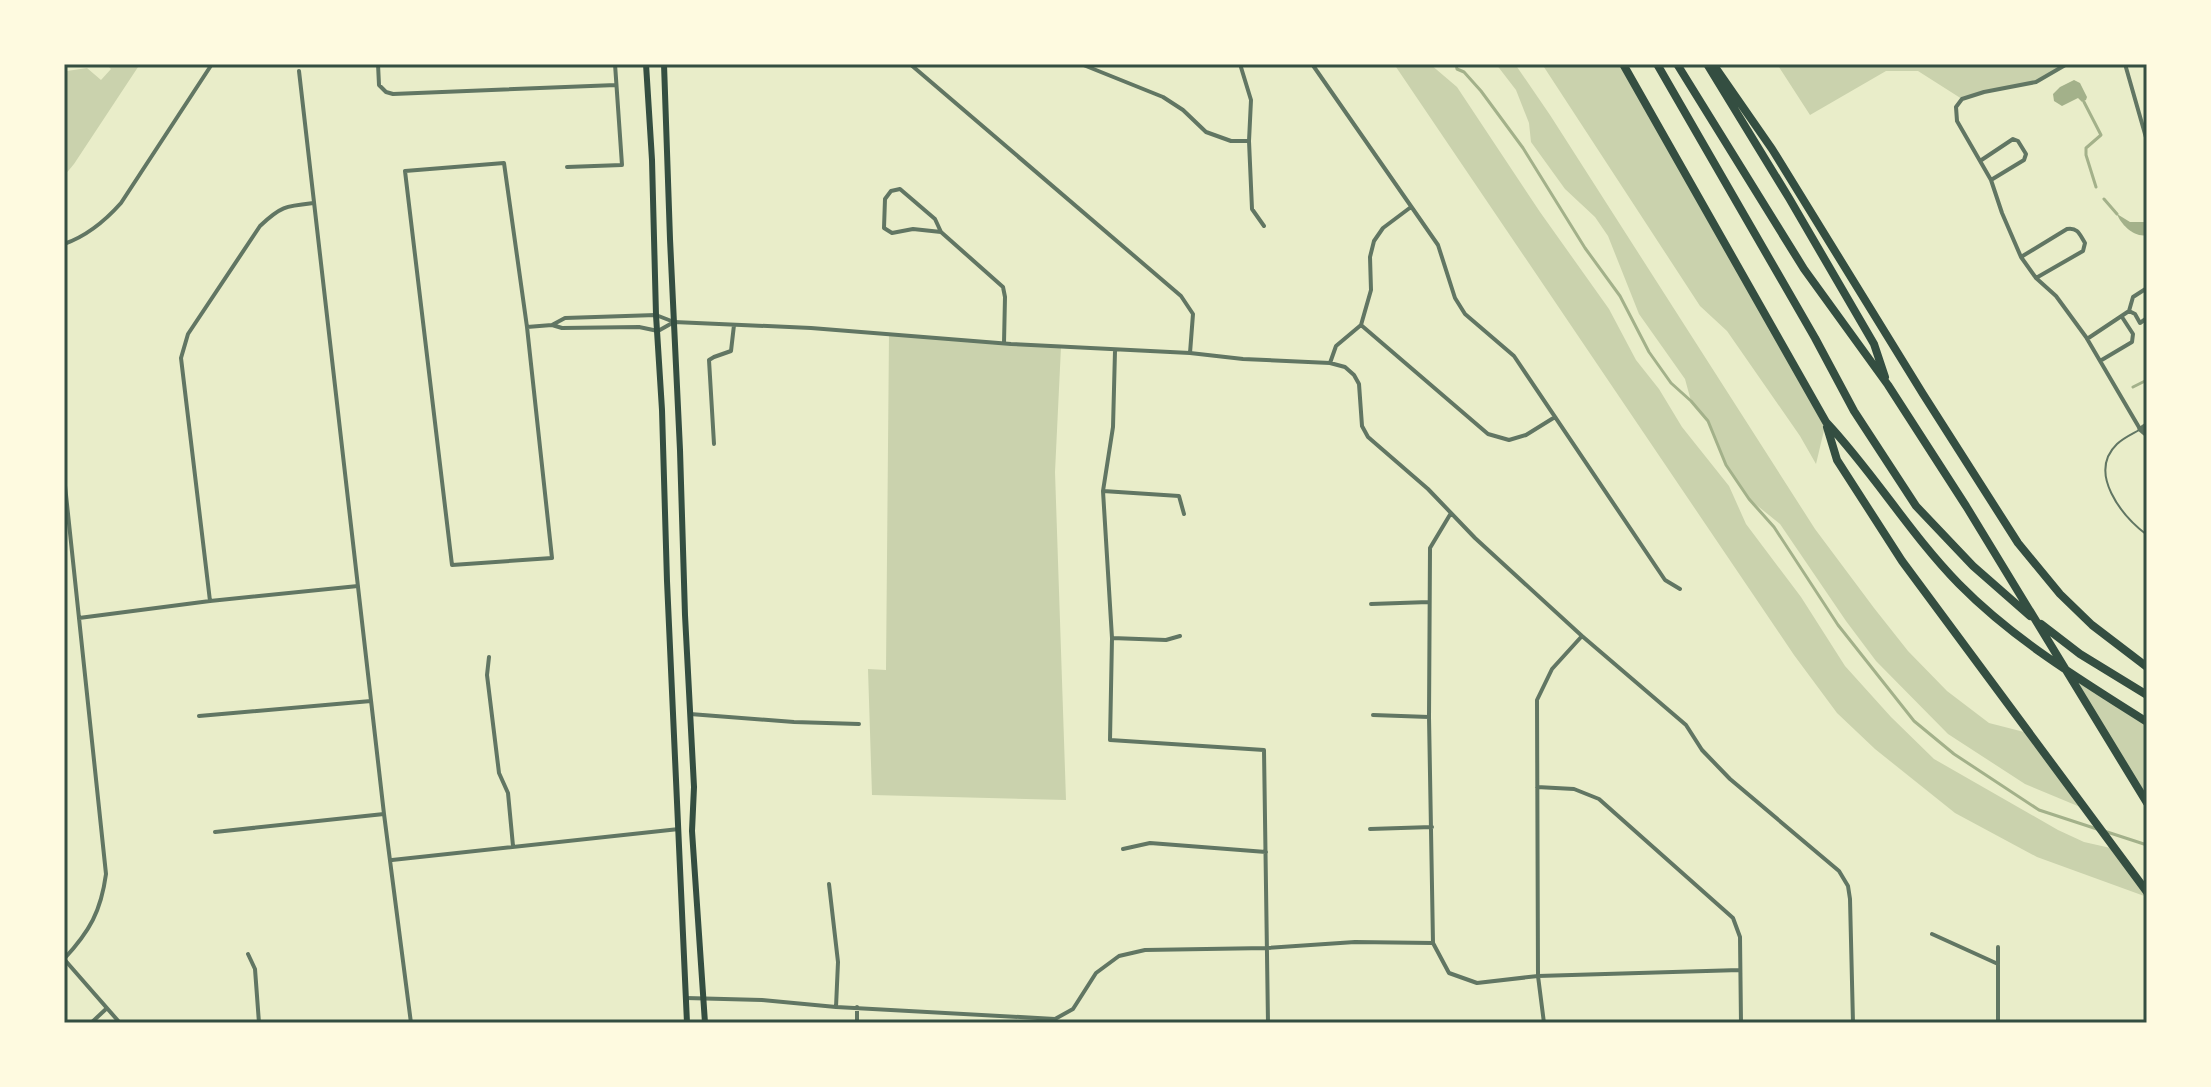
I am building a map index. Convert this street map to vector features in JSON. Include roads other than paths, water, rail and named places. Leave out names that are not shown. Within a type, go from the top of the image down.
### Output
[{"type":"highway","points":[[1623,64],[1826,422],[1853,451],[1923,544],[1997,620],[2036,650],[2147,722]]},
{"type":"highway","points":[[1657,64],[1854,411],[1916,506],[1973,566],[2025,611],[2080,654],[2147,695]]},
{"type":"highway","points":[[1677,64],[1804,269],[1888,385],[1966,506],[2147,803]]},
{"type":"highway","points":[[1707,64],[1874,344],[1888,385]]},
{"type":"highway","points":[[1713,64],[1772,149],[2018,543],[2060,594],[2092,625],[2147,667]]},
{"type":"highway","points":[[1826,422],[1837,460],[1902,561],[2147,892]]},
{"type":"main road","points":[[646,64],[687,1023]]},
{"type":"main road","points":[[664,64],[694,787],[692,831],[705,1023]]},
{"type":"street","points":[[64,244],[93,229],[121,203],[212,64]]},
{"type":"street","points":[[378,64],[379,85],[393,94],[616,85]]},
{"type":"street","points":[[567,167],[622,165],[615,64]]},
{"type":"street","points":[[910,64],[1181,296],[1193,314],[1190,353]]},
{"type":"street","points":[[1081,64],[1163,97],[1183,110],[1206,132],[1231,141],[1249,141]]},
{"type":"street","points":[[1240,64],[1251,100],[1252,209],[1264,226]]},
{"type":"street","points":[[1312,64],[1438,245],[1455,298],[1465,314],[1514,356],[1665,580],[1680,589]]},
{"type":"street","points":[[2067,64],[2036,82],[1962,99],[1956,107],[1957,121],[1991,180],[2021,257],[2036,278],[2056,296],[2087,339],[2140,429],[2147,435]]},
{"type":"street","points":[[2125,64],[2147,141]]},
{"type":"street","points":[[299,71],[411,1023]]},
{"type":"street","points":[[1980,161],[2013,139],[2018,141],[2026,154],[2024,160],[1991,180]]},
{"type":"street","points":[[504,163],[527,327],[552,558],[452,565],[405,171],[504,163]]},
{"type":"street","points":[[941,232],[913,229],[892,233],[884,228],[887,194],[895,189],[906,193],[935,219],[941,232],[1003,287],[1004,343]]},
{"type":"street","points":[[210,601],[181,358],[183,348],[188,334],[260,226],[274,212],[286,206],[314,203]]},
{"type":"street","points":[[1330,363],[1336,346],[1361,325],[1371,290],[1370,257],[1374,241],[1383,228],[1411,207]]},
{"type":"street","points":[[2021,257],[2067,229],[2077,230],[2085,243],[2083,251],[2036,278]]},
{"type":"street","points":[[2087,339],[2122,317],[2129,311],[2133,297],[2147,288]]},
{"type":"street","points":[[2129,311],[2140,323],[2147,318]]},
{"type":"street","points":[[552,325],[565,318],[656,315],[674,322],[811,328],[1115,351],[1190,353],[1330,363],[1345,367],[1359,384],[1362,426],[1368,437],[1428,489],[1475,538],[1582,636],[1686,725],[1702,750],[1730,779],[1839,871],[1848,886],[1850,899],[1853,1023]]},
{"type":"street","points":[[2099,361],[2132,342],[2133,334],[2122,317]]},
{"type":"street","points":[[527,327],[639,327],[658,331],[674,322]]},
{"type":"street","points":[[714,444],[709,360],[731,351],[734,325]]},
{"type":"street","points":[[1361,325],[1488,434],[1509,440],[1526,435],[1555,417]]},
{"type":"street","points":[[1115,351],[1113,427],[1103,491],[1112,638],[1110,740],[1264,750],[1268,1023]]},
{"type":"street","points":[[2140,429],[2147,424]]},
{"type":"street","points":[[64,476],[106,874],[103,897],[93,922],[83,939],[64,959],[120,1023]]},
{"type":"street","points":[[1103,491],[1179,496],[1184,514]]},
{"type":"street","points":[[1451,513],[1430,548],[1429,717],[1433,943],[1449,973],[1477,983],[1538,976],[1740,970]]},
{"type":"street","points":[[79,618],[358,586]]},
{"type":"street","points":[[1371,604],[1430,602]]},
{"type":"street","points":[[1112,638],[1166,640],[1180,636]]},
{"type":"street","points":[[1544,1023],[1538,976],[1537,700],[1552,669],[1582,636]]},
{"type":"street","points":[[489,657],[487,675],[499,773],[508,793],[513,846]]},
{"type":"street","points":[[199,716],[371,701]]},
{"type":"street","points":[[690,714],[859,724]]},
{"type":"street","points":[[1373,715],[1429,717]]},
{"type":"street","points":[[1537,787],[1574,789],[1599,799],[1733,918],[1740,937],[1741,1023]]},
{"type":"street","points":[[215,832],[384,814]]},
{"type":"street","points":[[1370,829],[1432,827]]},
{"type":"street","points":[[392,860],[679,829]]},
{"type":"street","points":[[1123,849],[1150,843],[1266,852]]},
{"type":"street","points":[[829,884],[838,962],[836,1007]]},
{"type":"street","points":[[1932,934],[1998,964]]},
{"type":"street","points":[[686,998],[1055,1019],[1073,1009],[1096,973],[1119,956],[1145,950],[1267,948],[1355,942],[1433,943]]},
{"type":"street","points":[[1998,947],[1998,1023]]},
{"type":"street","points":[[248,954],[255,969],[259,1023]]},
{"type":"street","points":[[857,1007],[857,1023]]},
{"type":"street","points":[[91,1023],[106,1009]]},
{"type":"lane","points":[[2140,429],[2118,442],[2107,461],[2106,473],[2111,493],[2119,506],[2147,535]]},
{"type":"waterway","points":[[1456,64],[1457,69],[1464,72],[1481,91],[1523,148],[1585,248],[1620,296],[1649,352],[1671,383],[1708,421],[1726,465],[1749,499],[1774,527],[1838,625],[1914,721],[1954,754],[2039,810],[2097,829]]},
{"type":"waterway","points":[[2084,102],[2101,135],[2086,148],[2096,187]]},
{"type":"waterway","points":[[2104,199],[2117,214]]},
{"type":"waterway","points":[[2133,387],[2147,380]]},
{"type":"waterway","points":[[2104,831],[2147,845]]}]
